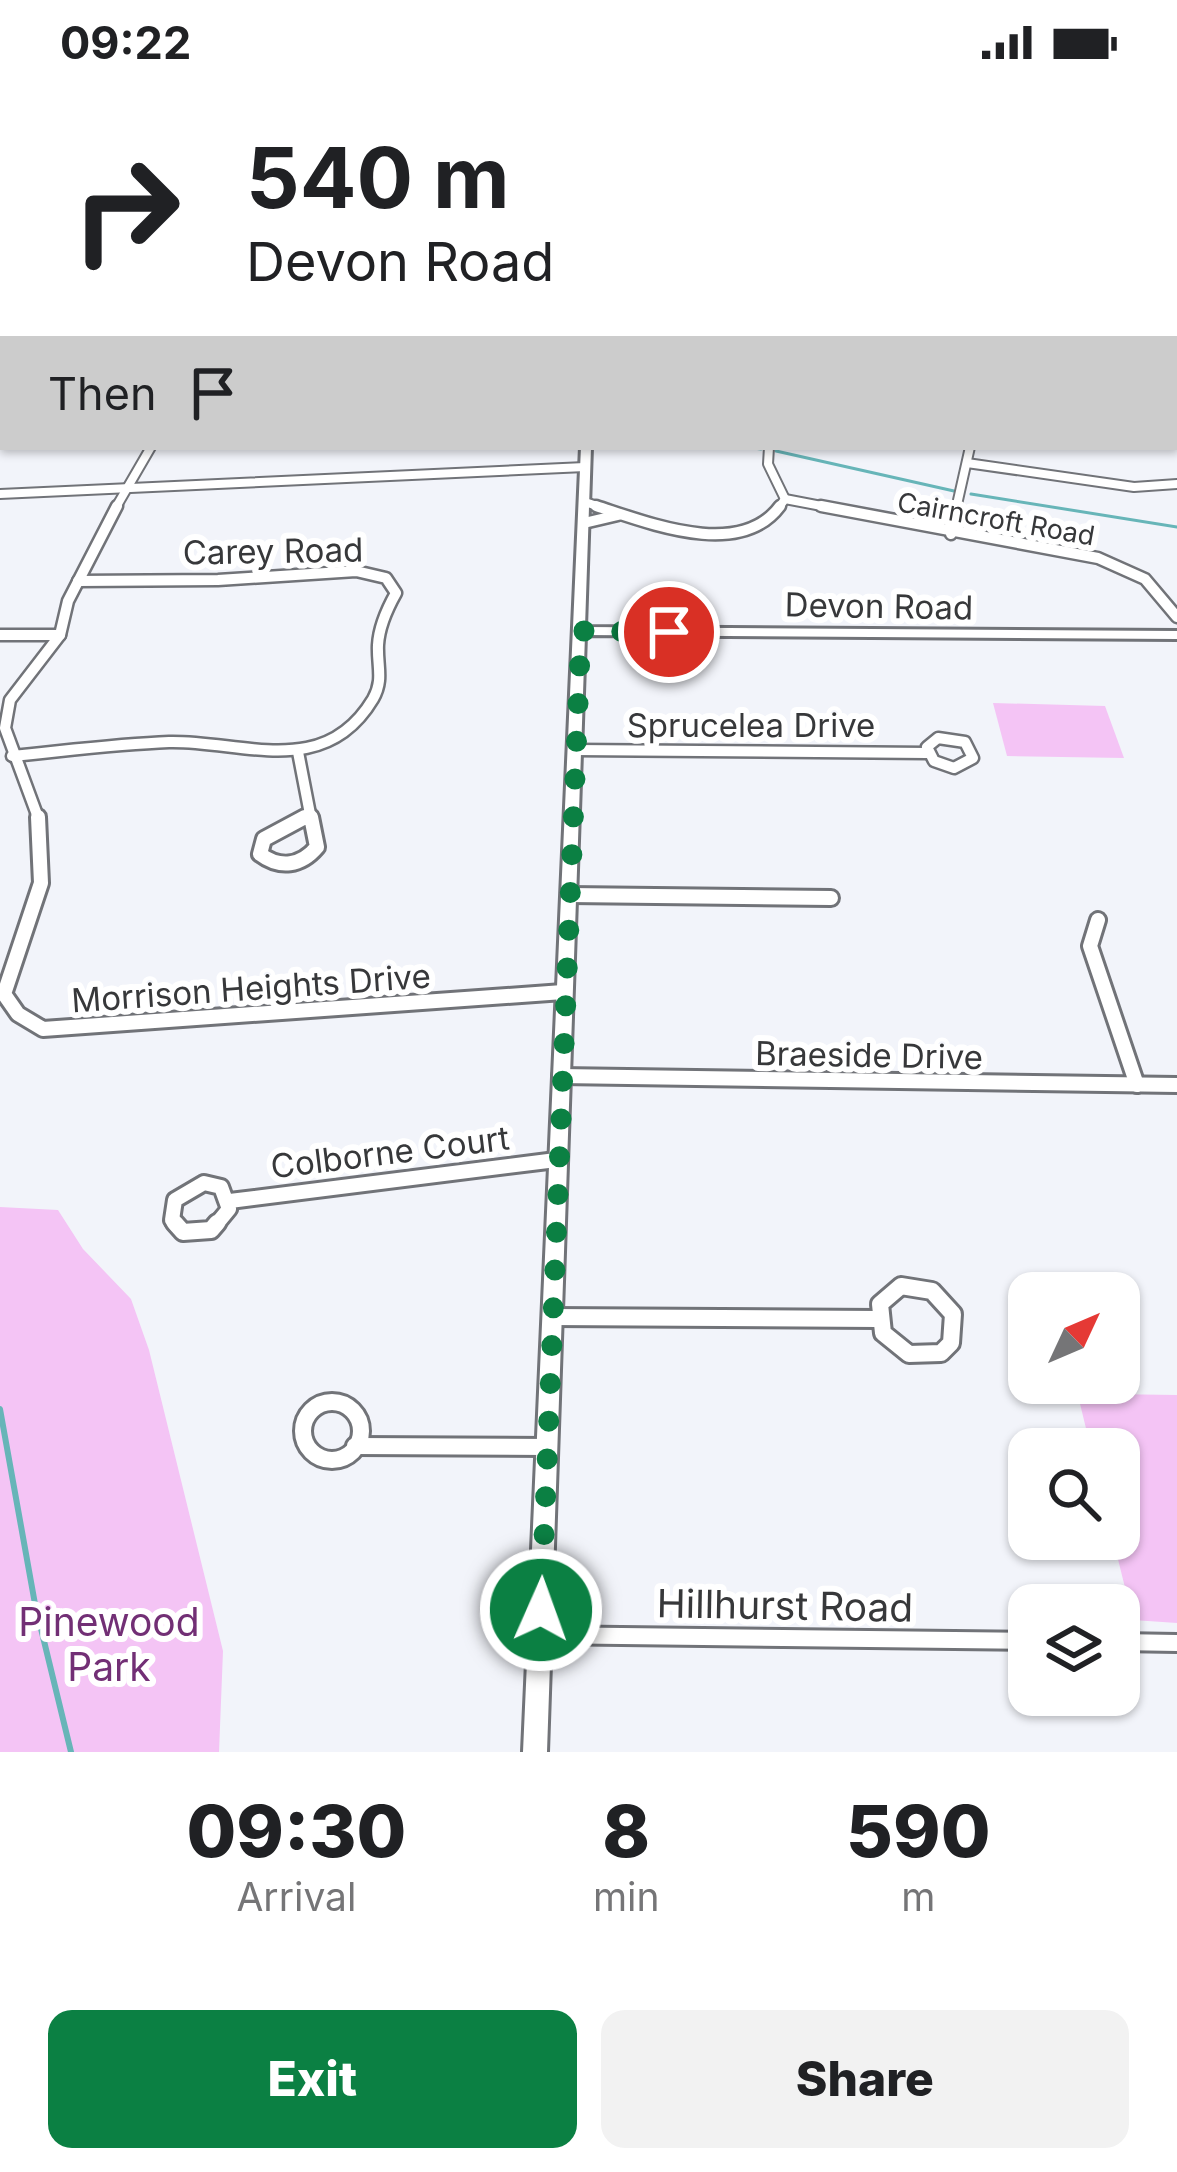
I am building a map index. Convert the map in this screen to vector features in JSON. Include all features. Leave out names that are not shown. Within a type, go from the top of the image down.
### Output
[{"type":"street","name":"Morrison Heights Drive","points":[[149,450],[119,496],[78,581],[60,635],[10,700],[5,728],[39,821],[40,883],[4,994],[19,1014],[43,1029],[563,992]]},
{"type":"street","points":[[535,1752],[586,450]]},
{"type":"street","points":[[584,502],[625,514],[748,532],[768,522],[785,500],[768,464],[769,450]]},
{"type":"street","points":[[951,534],[969,450]]},
{"type":"street","points":[[967,463],[1134,487],[1177,484]]},
{"type":"street","points":[[0,494],[585,467]]},
{"type":"street","name":"Cairncroft Road","points":[[785,500],[1098,558],[1123,566],[1163,591],[1177,617]]},
{"type":"street","points":[[584,523],[625,514]]},
{"type":"street","name":"Carey Road","points":[[12,756],[191,742],[245,752],[298,752],[340,736],[373,703],[381,682],[374,645],[379,622],[396,592],[386,578],[356,571],[218,580],[78,581]]},
{"type":"street","name":"Devon Road","points":[[581,631],[1177,635]]},
{"type":"street","points":[[0,635],[60,635]]},
{"type":"street","name":"Sprucelea Drive","points":[[575,750],[927,753]]},
{"type":"street","points":[[298,752],[311,814],[316,847],[310,856],[277,865],[260,854],[264,839],[311,814]]},
{"type":"street","points":[[569,895],[831,898]]},
{"type":"street","points":[[1098,920],[1090,946],[1136,1085]]},
{"type":"street","name":"Braeside Drive","points":[[560,1076],[1177,1085]]},
{"type":"street","name":"Colborne Court","points":[[230,1201],[556,1160]]},
{"type":"street","points":[[916,1286],[945,1301],[956,1329],[951,1343],[940,1353],[909,1354],[883,1334],[878,1318],[888,1293],[916,1286]]},
{"type":"street","points":[[551,1317],[878,1318]]},
{"type":"street","points":[[355,1446],[548,1448]]},
{"type":"street","name":"Hillhurst Road","points":[[540,1635],[1008,1641]]},
{"type":"street","points":[[1140,1642],[1177,1643]]},
{"type":"green space","points":[[993,703],[1105,706],[1124,758],[1007,756]]},
{"type":"green space","name":"Pinewood Park","points":[[0,1207],[58,1210],[83,1249],[131,1299],[149,1350],[223,1651],[219,1752],[0,1752]]},
{"type":"green space","points":[[1140,1394],[1177,1395],[1177,1623],[1140,1620],[1140,1584],[1124,1584],[1118,1560],[1140,1560],[1140,1428],[1086,1428],[1080,1404],[1140,1404]]},
{"type":"waterway","points":[[776,451],[954,491]]},
{"type":"waterway","points":[[971,494],[1177,527]]},
{"type":"waterway","points":[[0,1409],[35,1604],[71,1752]]},
{"type":"route","points":[[541,1610],[581,631],[669,632]]}]
